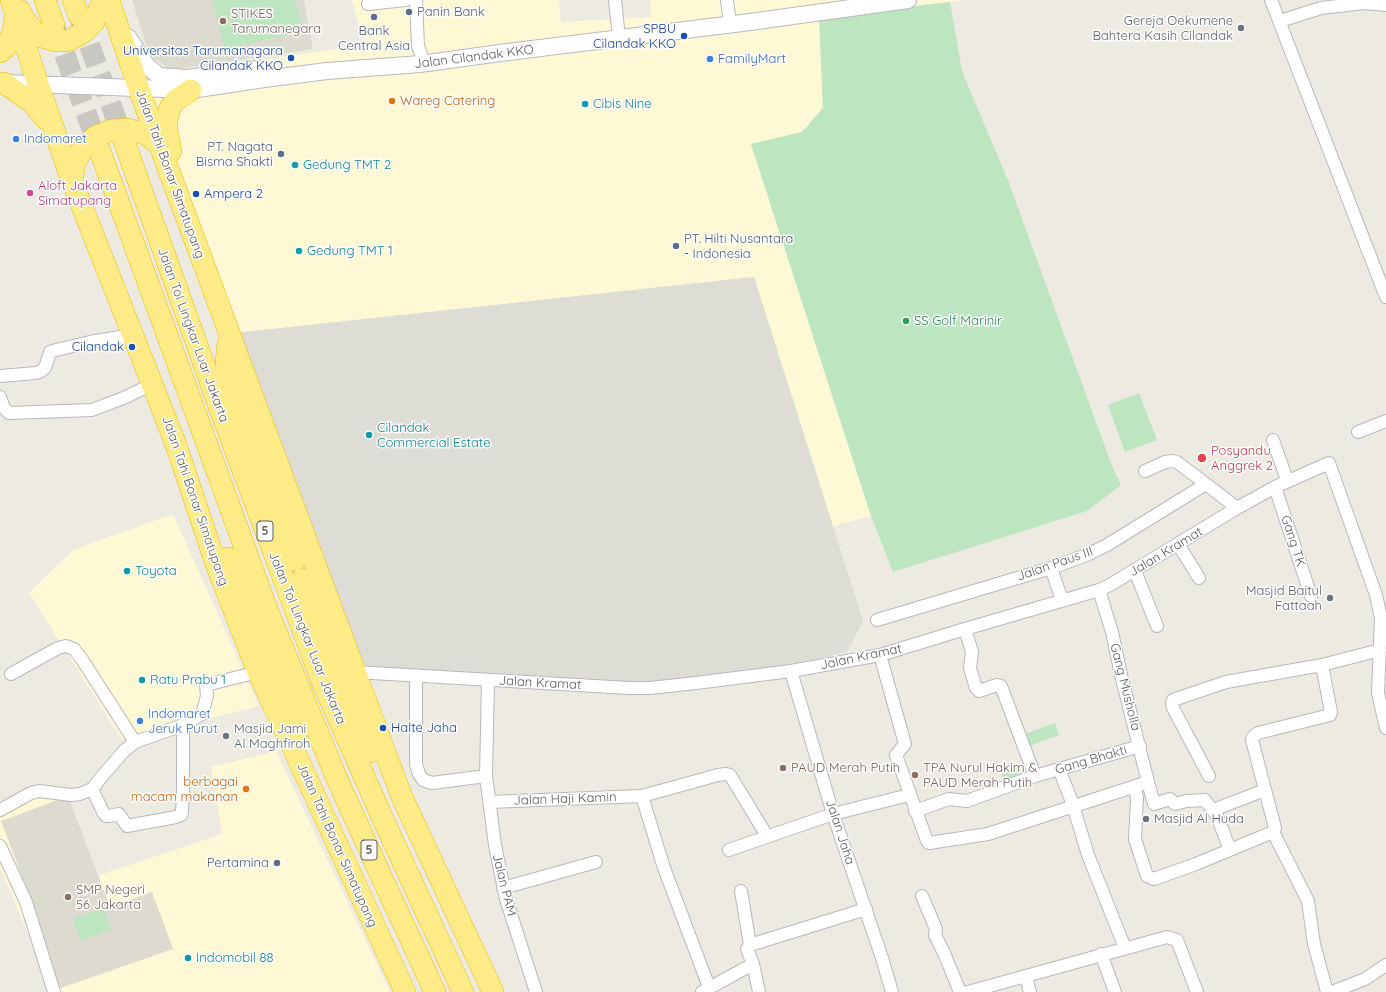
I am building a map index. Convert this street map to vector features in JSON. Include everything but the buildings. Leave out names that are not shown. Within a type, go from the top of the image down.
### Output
[{"type":"highway","points":[[45,0],[54,26]]},
{"type":"highway","points":[[14,5],[26,23],[35,32],[42,37],[55,41],[70,40],[84,32],[94,22],[108,2]]},
{"type":"highway","name":"Jalan Tahi Bonar Simatupang","points":[[108,2],[229,334],[402,797],[493,992]]},
{"type":"highway","points":[[0,52],[6,47],[12,35],[14,5]]},
{"type":"highway","name":"Jalan Tahi Bonar Simatupang","points":[[14,5],[38,84],[72,181],[174,438],[217,567],[258,672],[405,992]]},
{"type":"highway","points":[[2,83],[32,102],[56,133]]},
{"type":"highway","points":[[174,185],[167,119],[170,108],[175,101],[190,90]]},
{"type":"highway","points":[[72,181],[75,163],[83,148],[96,136],[112,130],[128,129],[145,134],[159,144]]},
{"type":"highway","name":"Jalan Tol Lingkar Luar Jakarta","points":[[124,141],[221,412],[322,679],[382,817],[463,992]]},
{"type":"highway","name":"Jalan Tol Lingkar Luar Jakarta","points":[[100,151],[270,617],[344,794],[435,992]]},
{"type":"highway","points":[[229,334],[226,362],[228,373],[299,570],[340,680],[416,866],[472,992]]},
{"type":"highway","points":[[174,438],[204,498],[310,756],[334,808],[422,979],[431,992]]},
{"type":"street","points":[[368,4],[406,0]]},
{"type":"street","points":[[416,0],[420,59]]},
{"type":"street","points":[[615,0],[618,28]]},
{"type":"street","name":"Jalan Cilandak KKO","points":[[2,83],[190,90],[386,62],[440,57],[729,13],[835,0]]},
{"type":"street","points":[[1271,0],[1386,297]]},
{"type":"street","name":"Jalan Cilandak KKO","points":[[440,57],[618,28],[670,23],[729,13],[900,1]]},
{"type":"street","name":"Jalan Cilandak KKO","points":[[108,2],[136,52],[147,66],[159,76],[187,78],[322,62],[386,62]]},
{"type":"street","points":[[1280,21],[1321,8],[1364,3],[1386,5]]},
{"type":"street","points":[[0,376],[41,372],[45,368],[50,352],[90,342],[132,335]]},
{"type":"street","points":[[0,397],[4,408],[9,413],[92,410],[126,397],[152,384]]},
{"type":"street","points":[[1358,432],[1386,422]]},
{"type":"street","points":[[1273,440],[1287,480]]},
{"type":"street","points":[[1145,471],[1165,462],[1177,462],[1237,508]]},
{"type":"street","name":"Jalan Kramat","points":[[355,672],[629,688],[696,684],[791,671],[880,655],[1099,590],[1287,480],[1329,463],[1376,595],[1381,618],[1379,655]]},
{"type":"street","name":"Jalan Paus III","points":[[877,620],[1051,568],[1089,554],[1107,545],[1206,484]]},
{"type":"street","name":"Gang TK","points":[[1275,487],[1311,596]]},
{"type":"street","points":[[1178,544],[1199,578]]},
{"type":"street","points":[[1051,568],[1062,600]]},
{"type":"street","points":[[1134,570],[1157,626]]},
{"type":"street","name":"Gang Musholla","points":[[1099,590],[1108,618],[1126,699],[1140,746],[1143,784]]},
{"type":"street","points":[[965,629],[972,652],[970,668],[976,688],[979,691],[997,685],[1001,686],[1035,776]]},
{"type":"street","points":[[11,674],[58,648],[66,646],[74,649],[135,742]]},
{"type":"street","points":[[880,655],[905,744],[896,755],[909,795],[929,843],[988,834],[1143,784]]},
{"type":"street","points":[[1209,776],[1172,704],[1173,700],[1226,682],[1356,656],[1379,655],[1378,692],[1386,728]]},
{"type":"street","points":[[1322,664],[1331,712],[1330,715],[1258,733],[1252,740],[1275,828],[1273,832],[1308,901],[1314,944],[1327,992]]},
{"type":"street","name":"Jalan Jaha","points":[[791,671],[833,814],[866,909],[892,992]]},
{"type":"street","points":[[0,810],[31,793],[39,791],[71,795],[92,790],[124,751],[135,742],[183,725],[202,714],[207,696],[206,685],[258,672]]},
{"type":"street","points":[[416,676],[416,764],[419,774],[423,780],[432,783],[486,776]]},
{"type":"street","name":"Jalan PAM","points":[[488,680],[486,776],[495,845],[503,888],[536,992]]},
{"type":"street","points":[[92,790],[106,816],[119,814],[127,826],[180,815],[182,812],[183,796],[183,725]]},
{"type":"street","name":"Gang Bhakti","points":[[915,811],[948,799],[967,801],[1035,776],[1140,746]]},
{"type":"street","points":[[1059,769],[1074,807],[1088,855],[1124,948]]},
{"type":"street","name":"Jalan Haji Kamin","points":[[489,802],[642,796],[718,774],[730,775],[767,836]]},
{"type":"street","points":[[1143,784],[1137,799],[1135,839],[1147,876],[1154,879],[1196,864],[1273,832]]},
{"type":"street","points":[[1143,784],[1154,804],[1170,799],[1175,804],[1186,801],[1205,800],[1217,816],[1230,850]]},
{"type":"street","points":[[1213,810],[1266,790]]},
{"type":"street","points":[[729,850],[833,814],[909,795]]},
{"type":"street","points":[[642,796],[664,868],[705,990],[753,964]]},
{"type":"street","points":[[0,846],[26,902],[54,992]]},
{"type":"street","points":[[503,888],[596,862]]},
{"type":"street","points":[[741,891],[750,945],[747,949],[753,964],[759,992]]},
{"type":"street","points":[[922,896],[932,924],[936,929],[935,935],[960,992]]},
{"type":"street","points":[[750,945],[866,909]]},
{"type":"street","points":[[968,992],[1166,937],[1177,940],[1197,992]]},
{"type":"street","points":[[1101,954],[1115,992]]},
{"type":"street","points":[[1332,992],[1365,980],[1386,965]]},
{"type":"street","points":[[1026,976],[1030,992]]},
{"type":"shaded area","name":"STIKES Tarumanegara","points":[[132,0],[304,0],[313,49],[171,70],[153,58],[145,41]]},
{"type":"shaded area","points":[[352,0],[559,0],[561,22],[651,17],[650,0],[962,0],[819,17],[823,108],[802,132],[751,144],[871,516],[833,526],[754,277],[235,333],[144,77],[364,45]]},
{"type":"shaded area","points":[[754,277],[863,621],[847,652],[750,675],[664,686],[358,669],[235,333]]},
{"type":"shaded area","points":[[173,514],[259,706],[122,740],[29,593],[73,550]]},
{"type":"shaded area","points":[[276,751],[390,992],[48,992],[40,962],[0,868],[0,812],[55,787],[94,877],[222,834],[211,767]]},
{"type":"shaded area","name":"SMP Negeri 56 Jakarta","points":[[68,796],[110,907],[152,892],[173,949],[58,989],[32,903],[1,821]]},
{"type":"green space","points":[[212,0],[295,0],[304,31],[225,49]]},
{"type":"green space","points":[[950,2],[962,71],[1009,183],[1112,466],[1121,485],[1087,511],[893,572],[871,516],[751,144],[802,132],[823,108],[819,17]]},
{"type":"green space","points":[[1139,393],[1157,440],[1125,452],[1108,405]]},
{"type":"green space","points":[[1055,723],[1059,735],[1029,746],[1025,734]]},
{"type":"green space","points":[[1021,765],[1024,773],[1004,781],[1001,772]]},
{"type":"green space","points":[[103,908],[111,930],[81,941],[73,919]]},
{"type":"tunnel","points":[[79,16],[124,141]]},
{"type":"tunnel","points":[[54,25],[100,151]]},
{"type":"place","name":"Panin Bank","points":[[409,12]]},
{"type":"place","name":"Bank Central Asia","points":[[374,17]]},
{"type":"place","name":"STIKES Tarumanegara","points":[[223,21]]},
{"type":"place","name":"Gereja Oekumene Bahtera Kasih Cilandak","points":[[1241,28]]},
{"type":"place","name":"SPBU Cilandak KKO","points":[[684,36]]},
{"type":"place","name":"Universitas Tarumanagara Cilandak KKO","points":[[291,58]]},
{"type":"place","name":"FamilyMart","points":[[710,59]]},
{"type":"place","name":"Wareg Catering","points":[[392,101]]},
{"type":"place","name":"Cibis Nine","points":[[585,104]]},
{"type":"place","name":"Indomaret","points":[[16,139]]},
{"type":"place","name":"PT. Nagata Bisma Shakti","points":[[281,154]]},
{"type":"place","name":"Gedung TMT 2","points":[[295,165]]},
{"type":"place","name":"Aloft Jakarta Simatupang","points":[[30,193]]},
{"type":"place","name":"Ampera 2","points":[[196,194]]},
{"type":"place","name":"PT. Hilti Nusantara - Indonesia","points":[[676,246]]},
{"type":"place","name":"Gedung TMT 1","points":[[299,251]]},
{"type":"place","name":"SS Golf Marinir","points":[[906,321]]},
{"type":"place","name":"Cilandak","points":[[132,347]]},
{"type":"place","name":"Cilandak Commercial Estate","points":[[369,435]]},
{"type":"place","name":"Posyandu Anggrek 2","points":[[1202,458]]},
{"type":"place","name":"Toyota","points":[[127,571]]},
{"type":"place","name":"Masjid Baitul Fattaah","points":[[1330,598]]},
{"type":"place","name":"Ratu Prabu 1","points":[[142,680]]},
{"type":"place","name":"Indomaret Jeruk Purut","points":[[140,721]]},
{"type":"place","name":"Halte Jaha","points":[[383,728]]},
{"type":"place","name":"Masjid Jami Al Maghfiroh","points":[[226,736]]},
{"type":"place","name":"PAUD Merah Putih","points":[[783,768]]},
{"type":"place","name":"TPA Nurul Hakim & PAUD Merah Putih","points":[[915,775]]},
{"type":"place","name":"berbagai macam makanan","points":[[246,789]]},
{"type":"place","name":"Masjid Al Huda","points":[[1146,819]]},
{"type":"place","name":"Pertamina","points":[[277,863]]},
{"type":"place","name":"SMP Negeri 56 Jakarta","points":[[68,897]]},
{"type":"place","name":"Indomobil 88","points":[[188,958]]}]
